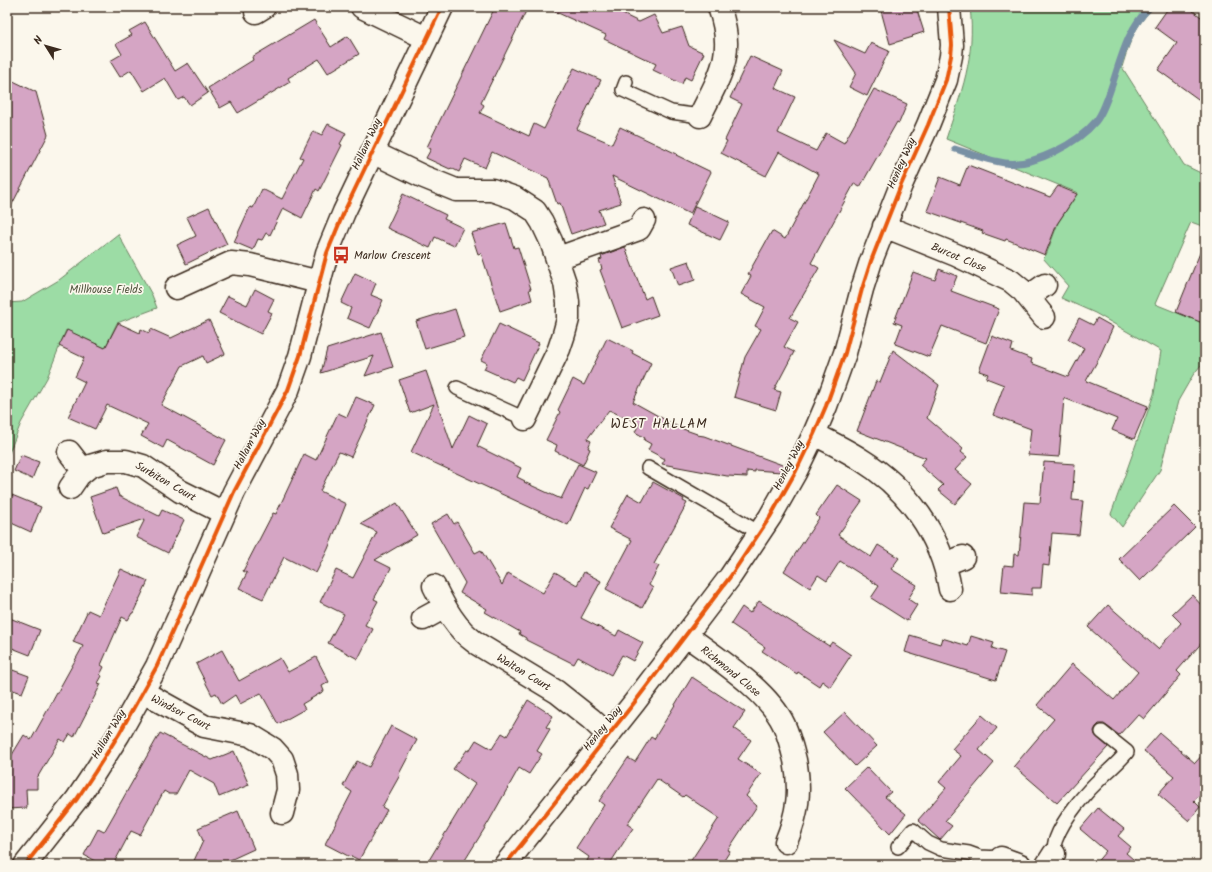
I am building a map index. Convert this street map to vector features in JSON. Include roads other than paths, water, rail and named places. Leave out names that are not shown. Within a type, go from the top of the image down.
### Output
[{"type":"street","points":[[362,7],[426,38]]},
{"type":"street","name":"Hallam Way","points":[[25,865],[88,783],[143,692],[170,640],[224,513],[246,467],[288,390],[300,356],[330,246],[372,152],[442,7]]},
{"type":"street","points":[[700,116],[720,74],[724,60],[726,34],[719,7]]},
{"type":"street","name":"Henley Way","points":[[505,865],[730,577],[784,494],[814,434],[826,406],[838,373],[862,289],[884,226],[946,80],[952,45],[949,7]]},
{"type":"street","points":[[372,152],[446,187],[456,190],[492,190],[515,198],[535,211],[542,222],[558,258],[565,283],[568,302],[566,326],[559,349],[525,419]]},
{"type":"street","points":[[558,258],[639,229],[644,220]]},
{"type":"street","name":"Burcot Close","points":[[884,226],[1036,291],[1044,317]]},
{"type":"street","points":[[176,288],[232,263],[250,265],[319,282]]},
{"type":"street","points":[[814,434],[860,458],[904,494],[928,528],[954,560],[950,589]]},
{"type":"street","points":[[69,452],[84,470]]},
{"type":"street","name":"Surbiton Court","points":[[70,488],[84,470],[90,466],[107,461],[120,460],[135,462],[152,471],[180,491],[224,513]]},
{"type":"street","name":"Walton Court","points":[[434,586],[445,607],[466,636],[557,692],[591,719],[608,735]]},
{"type":"street","points":[[423,619],[445,607]]},
{"type":"street","name":"Richmond Close","points":[[686,635],[755,689],[775,711],[783,724],[789,738],[797,769],[797,832]]},
{"type":"street","name":"Windsor Court","points":[[143,692],[204,726],[250,735],[273,749],[290,755],[286,768],[288,782],[286,802],[282,813]]},
{"type":"lane","points":[[626,82],[623,90],[671,112],[700,116]]},
{"type":"lane","points":[[458,388],[525,419]]},
{"type":"lane","points":[[648,468],[760,533]]},
{"type":"lane","points":[[1050,860],[1055,840],[1060,829],[1072,812],[1096,784],[1127,752],[1102,732]]},
{"type":"lane","points":[[898,847],[913,830],[928,843],[941,849],[969,853],[980,858],[1010,862]]},
{"type":"waterway","points":[[955,149],[992,161],[1016,163],[1029,161],[1055,152],[1078,137],[1096,121],[1105,105],[1130,35],[1142,16],[1150,7]]},
{"type":"place","name":"Marlow Crescent","points":[[341,255]]},
{"type":"district","name":"WEST HALLAM","points":[[659,423]]},
{"type":"park label","name":"Millhouse Fields","points":[[106,289]]}]
